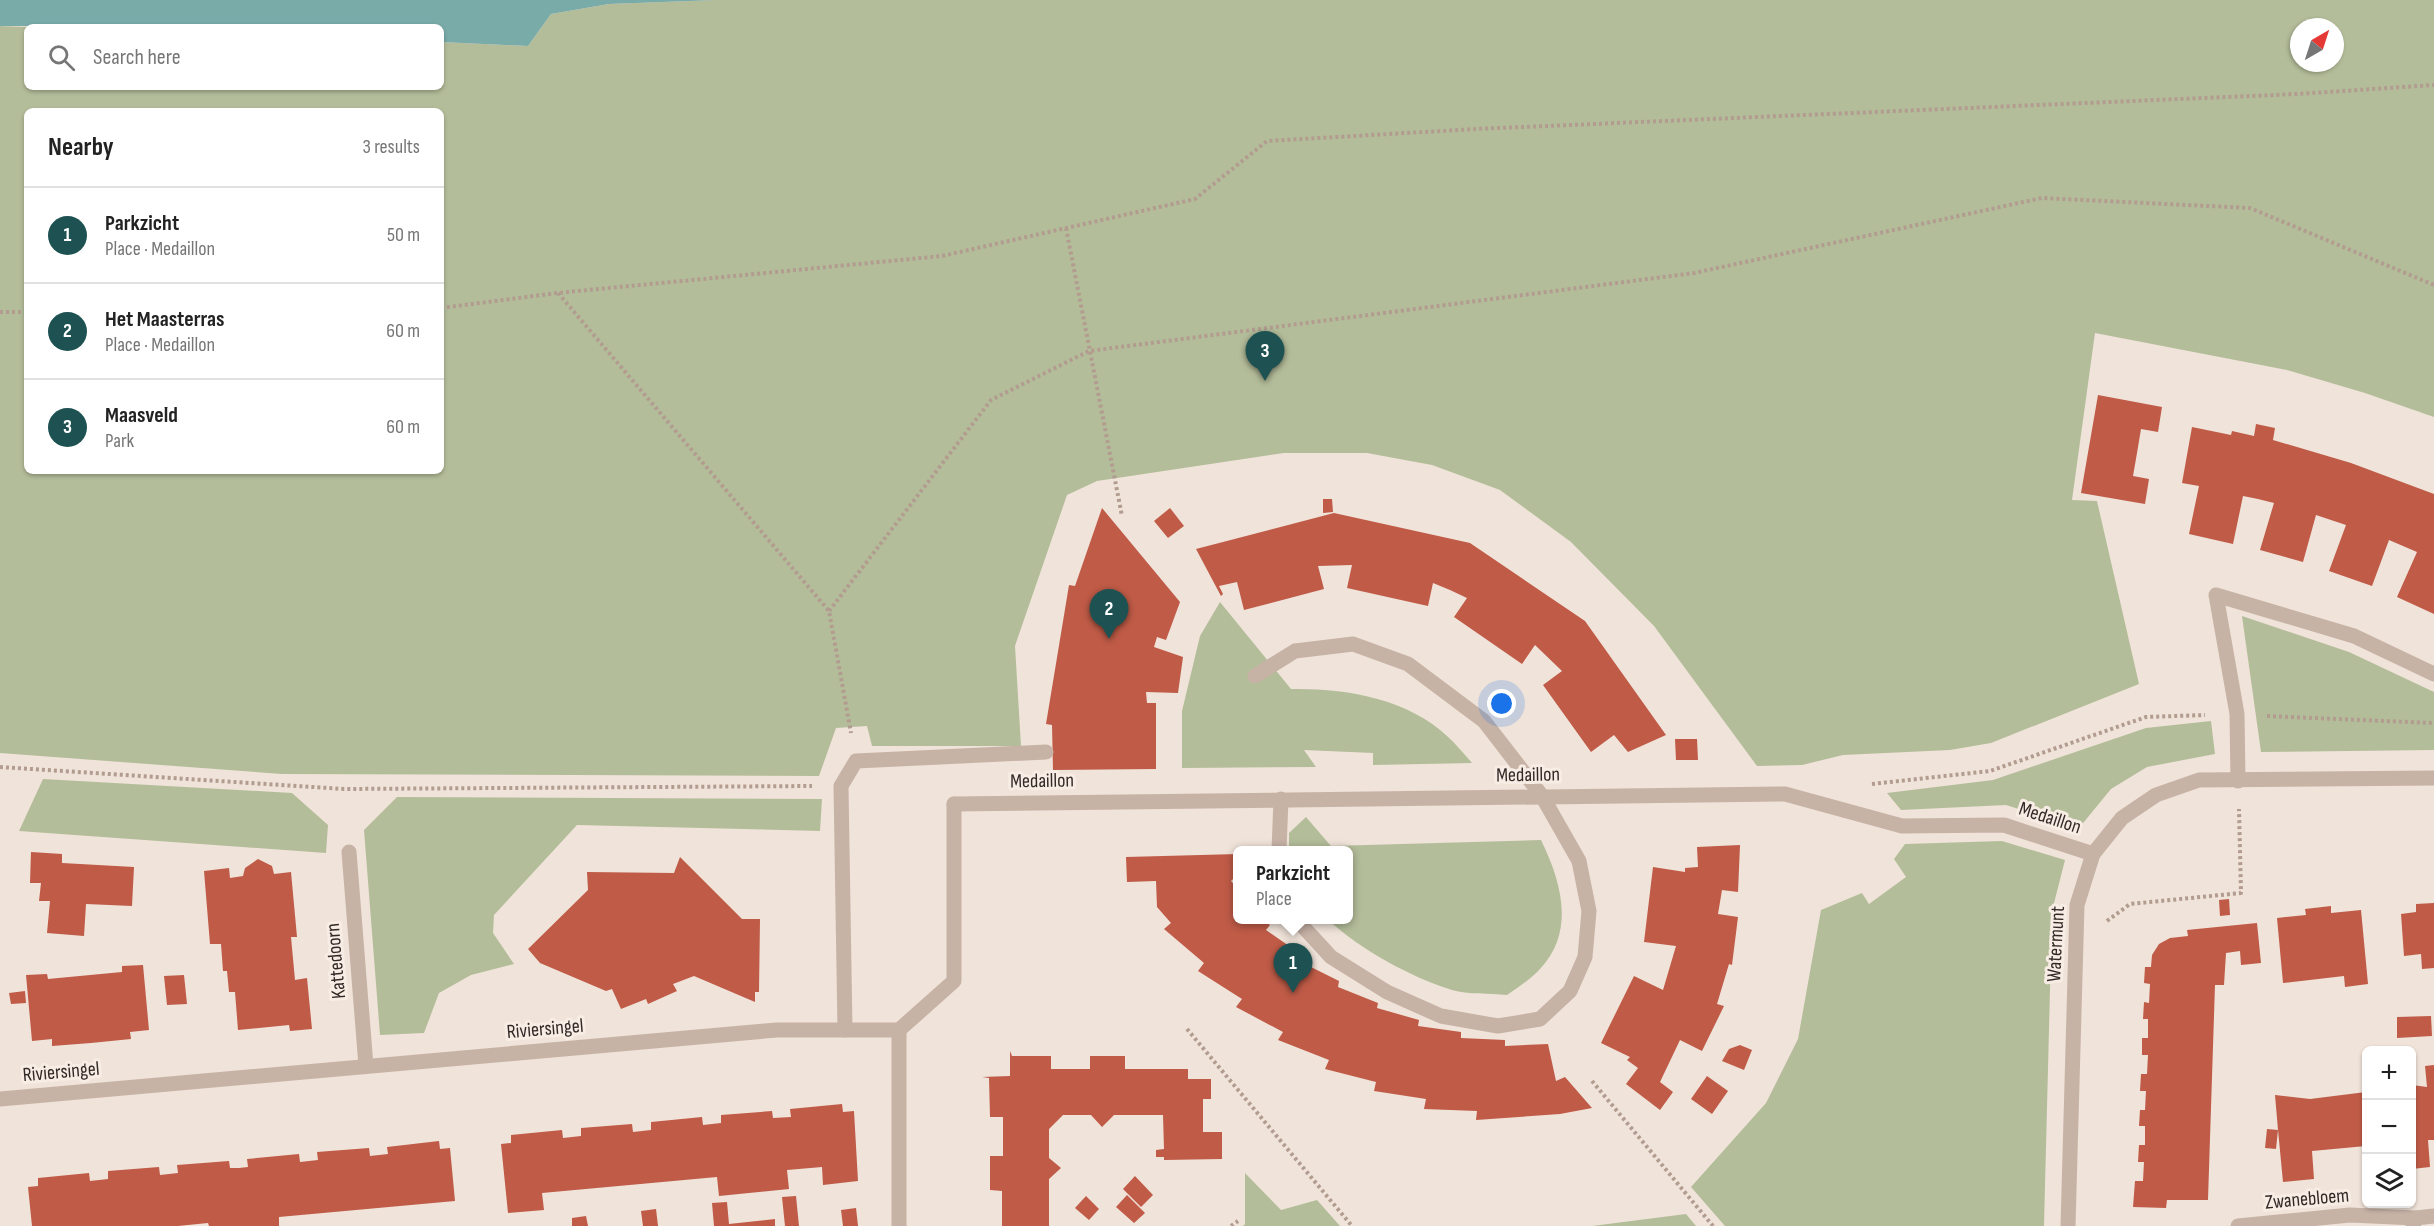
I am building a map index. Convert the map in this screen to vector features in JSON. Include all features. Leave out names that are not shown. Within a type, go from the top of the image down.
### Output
[{"type":"street","points":[[2238,781],[2237,714],[2216,595],[2354,636],[2434,674]]},
{"type":"street","points":[[1255,676],[1295,651],[1353,644],[1408,663],[1484,721],[1542,796],[1579,861],[1589,911],[1586,957],[1570,992],[1540,1019],[1498,1026],[1442,1016],[1387,992],[1331,957],[1301,924]]},
{"type":"street","points":[[845,1030],[840,786],[856,761],[1046,752]]},
{"type":"street","name":"Watermunt","points":[[2068,1226],[2077,905],[2093,854],[2122,818],[2156,795],[2199,780],[2434,778]]},
{"type":"street","name":"Medaillon","points":[[899,1030],[954,981],[954,804],[1785,794],[1902,826],[2004,825],[2093,854]]},
{"type":"street","points":[[1279,846],[1281,799]]},
{"type":"street","name":"Kattedoorn","points":[[349,852],[366,1066]]},
{"type":"street","name":"Riviersingel","points":[[0,1099],[777,1030],[899,1030]]},
{"type":"street","points":[[899,1030],[899,1226]]},
{"type":"street","name":"Zwanebloem","points":[[2238,1226],[2350,1215],[2415,1222],[2434,1216]]},
{"type":"path","points":[[444,308],[557,293],[942,256],[1195,199],[1267,141],[1488,128],[2297,94],[2434,86]]},
{"type":"path","points":[[829,611],[991,400],[1089,351],[1694,273],[2042,198],[2250,208],[2434,285]]},
{"type":"path","points":[[1066,228],[1122,516]]},
{"type":"path","points":[[557,293],[829,611],[856,761]]},
{"type":"path","points":[[0,312],[24,312]]},
{"type":"path","points":[[1864,785],[1990,771],[2146,717],[2237,714],[2434,723]]},
{"type":"path","points":[[0,767],[344,789],[840,786]]},
{"type":"path","points":[[2076,955],[2108,920],[2130,904],[2241,893],[2238,781]]},
{"type":"path","points":[[1187,1029],[1352,1226]]},
{"type":"path","points":[[1592,1082],[1713,1226]]},
{"type":"path","points":[[1231,1226],[1238,1221]]},
{"type":"green space","points":[[717,0],[2434,0],[2434,417],[2365,393],[2287,370],[2095,333],[2072,500],[2097,501],[2139,684],[1991,743],[1950,750],[1843,755],[1802,765],[1757,766],[1654,626],[1571,542],[1500,490],[1432,465],[1367,453],[1284,453],[1097,481],[1067,495],[1015,646],[1021,746],[872,746],[867,726],[836,728],[819,776],[282,774],[0,753],[0,26],[24,27],[24,90],[444,90],[444,42],[528,46],[551,14],[609,4]]},
{"type":"green space","points":[[1220,602],[1291,689],[1353,693],[1394,704],[1431,723],[1450,739],[1472,763],[1373,765],[1373,753],[1304,750],[1316,767],[1182,768],[1182,711],[1200,636]]},
{"type":"green space","points":[[2242,616],[2349,652],[2434,692],[2434,750],[2261,752]]},
{"type":"green space","points":[[2211,721],[2215,754],[2147,767],[2111,789],[2079,828],[2006,805],[1901,810],[1887,793],[1993,780],[2146,728]]},
{"type":"green space","points":[[43,779],[292,793],[328,825],[326,853],[19,831]]},
{"type":"green space","points":[[397,797],[822,799],[820,831],[577,825],[494,915],[493,933],[514,964],[471,975],[439,993],[424,1033],[380,1035],[364,830]]},
{"type":"green space","points":[[1306,817],[1331,846],[1289,846],[1289,833]]},
{"type":"green space","points":[[1541,840],[1554,872],[1562,906],[1558,939],[1551,954],[1536,973],[1507,995],[1458,992],[1435,984],[1386,961],[1333,924],[1353,924],[1353,846],[1331,846]]},
{"type":"green space","points":[[2002,841],[2065,860],[2052,911],[2044,1226],[1725,1226],[1691,1187],[1766,1103],[1798,1039],[1821,910],[1862,893],[1869,904],[1906,877],[1894,859],[1905,844]]},
{"type":"green space","points":[[1245,1173],[1281,1210],[1317,1200],[1340,1226],[1243,1226],[1245,1224]]},
{"type":"green space","points":[[1686,1214],[1696,1226],[1592,1226]]},
{"type":"water","points":[[0,0],[717,0],[609,4],[551,14],[528,46],[444,42],[444,24],[24,24],[24,26],[0,26]]},
{"type":"building","points":[[2098,395],[2162,407],[2158,432],[2141,429],[2133,476],[2149,479],[2145,504],[2081,493]]},
{"type":"building","points":[[2256,424],[2275,428],[2273,440],[2351,463],[2434,494],[2434,614],[2397,597],[2417,552],[2389,540],[2372,586],[2329,571],[2346,525],[2316,515],[2303,562],[2260,550],[2274,503],[2258,499],[2243,496],[2233,544],[2189,534],[2199,486],[2182,483],[2192,427],[2231,435],[2232,431],[2254,436]]},
{"type":"building","points":[[1323,499],[1332,499],[1333,512],[1323,513]]},
{"type":"building","points":[[1102,508],[1180,602],[1166,640],[1157,637],[1154,647],[1183,657],[1178,693],[1146,692],[1147,703],[1156,703],[1156,769],[1053,770],[1052,725],[1046,724],[1069,585],[1075,586]]},
{"type":"building","points":[[1170,508],[1184,526],[1168,538],[1154,521]]},
{"type":"building","points":[[1334,513],[1470,543],[1585,621],[1666,735],[1628,752],[1614,735],[1591,752],[1543,685],[1562,671],[1535,645],[1522,664],[1454,617],[1467,598],[1433,583],[1428,606],[1347,588],[1352,565],[1318,566],[1324,589],[1244,610],[1237,582],[1219,586],[1223,594],[1221,596],[1196,549]]},
{"type":"building","points":[[1675,739],[1697,739],[1698,760],[1676,760]]},
{"type":"building","points":[[1740,845],[1738,892],[1722,890],[1718,914],[1738,917],[1732,965],[1729,964],[1717,1004],[1724,1006],[1702,1051],[1680,1040],[1660,1082],[1673,1092],[1660,1110],[1626,1084],[1638,1068],[1627,1060],[1630,1057],[1601,1043],[1634,976],[1663,990],[1676,946],[1644,942],[1653,867],[1685,872],[1685,868],[1698,867],[1697,847]]},
{"type":"building","points":[[31,852],[62,854],[62,863],[134,867],[132,906],[86,904],[84,936],[47,933],[50,901],[39,901],[41,883],[30,883]]},
{"type":"building","points":[[1233,854],[1233,879],[1231,881],[1233,883],[1233,924],[1269,924],[1266,930],[1302,955],[1299,961],[1339,981],[1338,987],[1378,1003],[1377,1008],[1419,1020],[1418,1026],[1461,1032],[1461,1038],[1505,1040],[1505,1046],[1548,1044],[1556,1081],[1565,1077],[1592,1108],[1560,1114],[1476,1120],[1477,1111],[1424,1109],[1426,1099],[1374,1091],[1376,1082],[1325,1069],[1329,1060],[1278,1040],[1283,1032],[1236,1007],[1242,999],[1198,971],[1204,963],[1164,929],[1171,923],[1157,907],[1156,881],[1127,882],[1126,857]]},
{"type":"building","points":[[680,857],[742,919],[760,919],[759,992],[755,992],[755,1002],[694,976],[673,984],[677,991],[648,1004],[646,999],[621,1009],[612,989],[606,991],[540,963],[528,949],[588,890],[587,872],[674,873]]},
{"type":"building","points":[[258,859],[272,866],[274,874],[291,872],[297,937],[291,937],[295,980],[307,978],[312,1029],[290,1031],[289,1025],[238,1030],[235,992],[229,992],[227,971],[223,971],[221,944],[210,944],[204,871],[229,868],[230,878],[243,876],[245,868]]},
{"type":"building","points":[[2229,899],[2230,915],[2220,916],[2219,900]]},
{"type":"building","points":[[2434,903],[2434,968],[2422,969],[2421,954],[2404,956],[2401,914],[2416,912],[2416,904]]},
{"type":"building","points":[[2331,906],[2331,913],[2361,910],[2368,984],[2345,987],[2344,976],[2283,983],[2277,918],[2306,915],[2305,909]]},
{"type":"building","points":[[2257,923],[2261,963],[2241,965],[2240,951],[2226,953],[2224,985],[2215,985],[2208,1200],[2167,1200],[2166,1208],[2133,1207],[2135,1181],[2143,1181],[2144,1162],[2138,1162],[2139,1145],[2145,1145],[2145,1126],[2139,1126],[2140,1110],[2145,1110],[2146,1091],[2140,1091],[2141,1074],[2147,1074],[2148,1055],[2142,1055],[2142,1038],[2148,1038],[2148,1019],[2143,1019],[2144,1002],[2149,1003],[2150,984],[2144,983],[2145,967],[2151,967],[2152,955],[2159,944],[2170,938],[2188,936],[2187,930]]},
{"type":"building","points":[[143,965],[149,1030],[130,1032],[131,1039],[91,1043],[52,1046],[52,1039],[32,1041],[26,975],[47,974],[48,979],[122,972],[122,966]]},
{"type":"building","points":[[184,975],[187,1004],[167,1005],[164,976]]},
{"type":"building","points":[[25,991],[26,1003],[11,1004],[9,993]]},
{"type":"building","points":[[2431,1016],[2432,1036],[2397,1038],[2397,1017]]},
{"type":"building","points":[[1740,1045],[1752,1050],[1744,1070],[1722,1061],[1729,1049]]},
{"type":"building","points":[[1010,1051],[1012,1056],[1051,1056],[1051,1069],[1090,1069],[1090,1056],[1125,1056],[1125,1069],[1188,1069],[1188,1079],[1211,1079],[1211,1099],[1203,1099],[1203,1132],[1222,1132],[1222,1159],[1164,1160],[1164,1157],[1156,1157],[1156,1150],[1164,1149],[1163,1115],[1114,1115],[1102,1127],[1091,1115],[1063,1115],[1049,1129],[1049,1158],[1061,1168],[1049,1179],[1049,1226],[1002,1226],[1002,1191],[990,1190],[990,1156],[1003,1156],[1003,1117],[990,1117],[989,1078],[982,1077],[1010,1076]]},
{"type":"building","points":[[2434,1065],[2434,1140],[2428,1140],[2430,1167],[2416,1169],[2416,1086],[2427,1087],[2425,1066]]},
{"type":"building","points":[[1707,1076],[1728,1091],[1712,1114],[1691,1099]]},
{"type":"building","points":[[2362,1092],[2362,1146],[2312,1151],[2314,1179],[2283,1182],[2275,1095],[2310,1099]]},
{"type":"building","points":[[842,1104],[843,1112],[854,1111],[858,1181],[823,1185],[822,1167],[787,1170],[789,1189],[719,1196],[717,1177],[542,1193],[544,1210],[508,1213],[501,1144],[511,1143],[511,1135],[562,1130],[563,1138],[581,1136],[581,1128],[632,1124],[633,1132],[651,1130],[651,1122],[702,1117],[703,1125],[721,1123],[721,1115],[772,1111],[773,1118],[791,1117],[790,1109]]},
{"type":"building","points":[[2267,1129],[2278,1130],[2276,1149],[2265,1148]]},
{"type":"building","points":[[439,1141],[440,1149],[450,1148],[455,1201],[279,1217],[279,1226],[209,1226],[208,1223],[178,1226],[32,1226],[28,1187],[38,1186],[38,1178],[89,1173],[90,1181],[108,1179],[108,1171],[159,1167],[160,1175],[178,1173],[177,1165],[229,1161],[230,1168],[239,1168],[248,1167],[247,1159],[299,1154],[300,1162],[318,1160],[317,1152],[369,1148],[370,1156],[388,1154],[387,1147]]},
{"type":"building","points":[[1135,1176],[1153,1195],[1141,1207],[1123,1189]]},
{"type":"building","points":[[1127,1195],[1145,1213],[1134,1223],[1116,1207]]},
{"type":"building","points":[[796,1196],[799,1226],[785,1226],[782,1197]]},
{"type":"building","points":[[1086,1196],[1099,1209],[1089,1220],[1075,1208]]},
{"type":"building","points":[[727,1202],[729,1224],[775,1219],[775,1226],[714,1226],[712,1203]]},
{"type":"building","points":[[856,1208],[858,1226],[843,1226],[841,1210]]},
{"type":"building","points":[[656,1209],[658,1226],[643,1226],[641,1211]]},
{"type":"building","points":[[586,1216],[588,1226],[572,1226],[572,1218]]},
{"type":"place","name":"Maasveld","points":[[1265,381]]},
{"type":"place","name":"Het Maasterras","points":[[1109,639]]},
{"type":"place","name":"Parkzicht","points":[[1293,993]]}]
